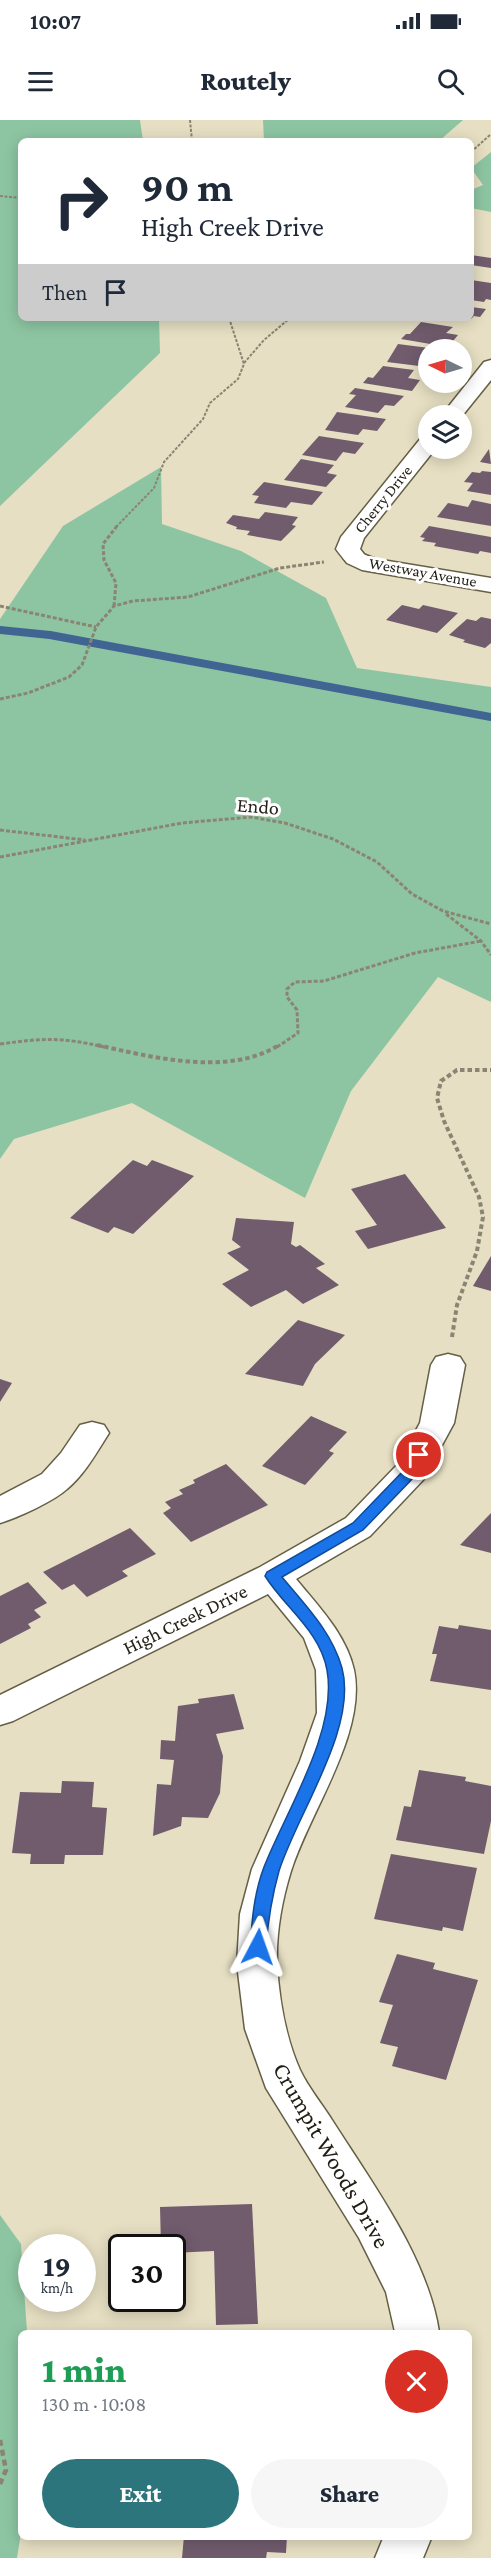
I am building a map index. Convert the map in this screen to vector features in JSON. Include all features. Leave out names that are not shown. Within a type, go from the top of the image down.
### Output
[{"type":"street","points":[[460,405],[491,366]]},
{"type":"street","name":"Cherry Drive","points":[[355,558],[348,549],[353,537],[418,457]]},
{"type":"street","name":"Westway Avenue","points":[[355,558],[370,565],[491,585]]},
{"type":"street","name":"High Creek Drive","points":[[0,1712],[273,1576],[358,1527],[411,1472],[437,1423],[448,1365]]},
{"type":"street","points":[[0,1510],[54,1482],[73,1461],[92,1433]]},
{"type":"street","name":"Crumpit Woods Drive","points":[[273,1576],[320,1633],[335,1670],[336,1713],[319,1761],[272,1869],[260,1914],[257,1964],[266,2029],[281,2076],[375,2225],[408,2292],[417,2330]]},
{"type":"street","points":[[399,2558],[406,2540]]},
{"type":"path","points":[[190,120],[192,138]]},
{"type":"path","points":[[474,149],[491,134]]},
{"type":"path","points":[[0,196],[18,198]]},
{"type":"path","points":[[230,321],[244,364]]},
{"type":"path","points":[[114,606],[116,583],[105,560],[103,544],[111,532],[154,488],[164,462],[203,418],[210,403],[238,379],[244,364],[264,340],[286,321]]},
{"type":"path","points":[[0,699],[28,693],[69,676],[82,665],[96,627],[114,606],[133,601],[188,597],[280,568],[355,558]]},
{"type":"path","points":[[0,606],[96,627]]},
{"type":"path","name":"Endo","points":[[0,857],[212,819],[251,817],[285,823],[333,839],[377,862],[412,894],[443,911],[491,924]]},
{"type":"path","points":[[0,830],[88,841]]},
{"type":"path","points":[[443,911],[481,941],[491,955]]},
{"type":"path","points":[[0,1044],[45,1038],[69,1039],[160,1059],[196,1063],[239,1059],[270,1052],[298,1033],[297,1010],[287,997],[287,989],[295,982],[324,981],[415,953],[481,941]]},
{"type":"path","points":[[448,1365],[456,1308],[476,1249],[483,1216],[472,1177],[450,1140],[440,1113],[436,1092],[446,1074],[459,1069],[491,1070]]},
{"type":"path","points":[[0,2440],[6,2470],[0,2484]]},
{"type":"green space","points":[[0,120],[140,120],[143,138],[18,138],[18,321],[159,321],[160,353],[0,506]]},
{"type":"green space","points":[[263,120],[463,120],[442,138],[264,138]]},
{"type":"green space","points":[[491,152],[491,212],[474,209],[474,189],[483,185],[474,172],[474,166]]},
{"type":"green space","points":[[161,467],[162,524],[241,551],[326,598],[357,668],[491,687],[491,1002],[438,977],[351,1091],[305,1198],[132,1103],[14,1139],[0,1159],[0,619],[63,526]]},
{"type":"green space","points":[[0,2215],[18,2240],[18,2312],[26,2312],[27,2330],[18,2330],[18,2540],[20,2540],[17,2558],[0,2558]]},
{"type":"building","points":[[474,255],[491,258],[491,268],[474,265]]},
{"type":"building","points":[[474,280],[491,283],[491,300],[486,299],[484,302],[474,300]]},
{"type":"building","points":[[474,307],[486,309],[480,317],[474,316]]},
{"type":"building","points":[[421,322],[453,327],[446,333],[458,335],[455,339],[418,339],[418,342],[401,339],[406,334],[410,334]]},
{"type":"building","points":[[398,344],[418,347],[418,366],[387,362]]},
{"type":"building","points":[[383,366],[414,370],[408,378],[418,380],[418,383],[412,391],[363,383],[368,377],[373,378]]},
{"type":"building","points":[[355,388],[404,396],[394,406],[385,405],[378,413],[345,407],[356,395],[349,394]]},
{"type":"building","points":[[337,412],[386,419],[377,431],[363,429],[358,435],[325,430]]},
{"type":"building","points":[[319,436],[364,443],[355,454],[343,452],[336,461],[302,455]]},
{"type":"building","points":[[489,449],[491,464],[480,462]]},
{"type":"building","points":[[301,459],[334,465],[327,473],[337,475],[326,487],[284,480]]},
{"type":"building","points":[[472,472],[491,472],[491,495],[467,491],[473,483],[464,482]]},
{"type":"building","points":[[264,482],[323,492],[312,505],[291,502],[286,508],[254,503],[259,496],[252,495]]},
{"type":"building","points":[[472,500],[491,504],[491,526],[437,517],[448,503],[468,507]]},
{"type":"building","points":[[265,512],[298,517],[292,525],[296,526],[281,541],[247,535],[250,531],[236,529],[237,527],[226,523],[233,515],[259,519]]},
{"type":"building","points":[[429,526],[491,537],[491,553],[480,551],[478,554],[434,546],[436,543],[422,541],[425,538],[420,537]]},
{"type":"building","points":[[402,605],[419,609],[423,605],[458,613],[437,633],[386,620]]},
{"type":"building","points":[[481,617],[491,619],[491,643],[485,648],[463,642],[465,640],[449,635],[467,619],[476,621]]},
{"type":"building","points":[[133,1160],[147,1166],[152,1160],[194,1176],[133,1234],[114,1227],[108,1233],[70,1218]]},
{"type":"building","points":[[405,1174],[446,1228],[368,1249],[355,1231],[377,1225],[351,1189]]},
{"type":"building","points":[[236,1218],[294,1222],[291,1244],[296,1247],[300,1245],[325,1264],[316,1268],[339,1285],[303,1304],[286,1290],[251,1307],[222,1284],[249,1270],[227,1253],[241,1247],[232,1240]]},
{"type":"building","points":[[491,1256],[491,1291],[473,1286]]},
{"type":"building","points":[[298,1320],[345,1335],[315,1364],[303,1386],[245,1374]]},
{"type":"building","points":[[0,1379],[12,1383],[0,1402]]},
{"type":"building","points":[[311,1416],[347,1432],[329,1451],[334,1453],[305,1485],[262,1466]]},
{"type":"building","points":[[226,1464],[268,1505],[191,1542],[163,1513],[171,1508],[165,1502],[183,1494],[179,1490],[195,1483],[193,1480]]},
{"type":"building","points":[[491,1513],[491,1553],[460,1545]]},
{"type":"building","points":[[130,1528],[156,1554],[122,1571],[128,1576],[87,1597],[74,1584],[62,1590],[43,1572]]},
{"type":"building","points":[[28,1582],[47,1603],[34,1610],[41,1617],[28,1624],[31,1628],[0,1644],[0,1596]]},
{"type":"building","points":[[459,1625],[491,1630],[491,1690],[430,1681],[437,1654],[432,1654],[439,1626],[458,1629]]},
{"type":"building","points":[[234,1694],[244,1729],[216,1734],[223,1756],[220,1793],[208,1818],[182,1817],[181,1826],[153,1836],[157,1784],[171,1785],[174,1760],[160,1759],[161,1740],[175,1741],[178,1706],[199,1703],[198,1699]]},
{"type":"building","points":[[419,1770],[466,1777],[465,1781],[491,1786],[491,1821],[484,1854],[396,1840],[404,1806],[411,1807]]},
{"type":"building","points":[[62,1781],[94,1782],[92,1807],[107,1808],[103,1855],[65,1855],[64,1864],[30,1864],[31,1854],[12,1853],[20,1792],[61,1793]]},
{"type":"building","points":[[391,1854],[477,1868],[463,1931],[443,1927],[442,1931],[374,1919]]},
{"type":"building","points":[[397,1954],[435,1963],[433,1969],[478,1980],[446,2080],[392,2066],[398,2047],[380,2043],[393,2005],[379,2002]]},
{"type":"building","points":[[252,2204],[258,2324],[216,2325],[214,2251],[186,2252],[186,2234],[161,2234],[160,2207]]},
{"type":"building","points":[[184,2540],[287,2540],[286,2553],[267,2552],[266,2558],[182,2558]]},
{"type":"waterway","points":[[0,630],[50,635],[491,717]]},
{"type":"route","points":[[258,1947],[260,1914],[272,1869],[319,1761],[336,1713],[335,1670],[320,1633],[273,1576],[358,1527],[411,1472],[419,1455]]}]
